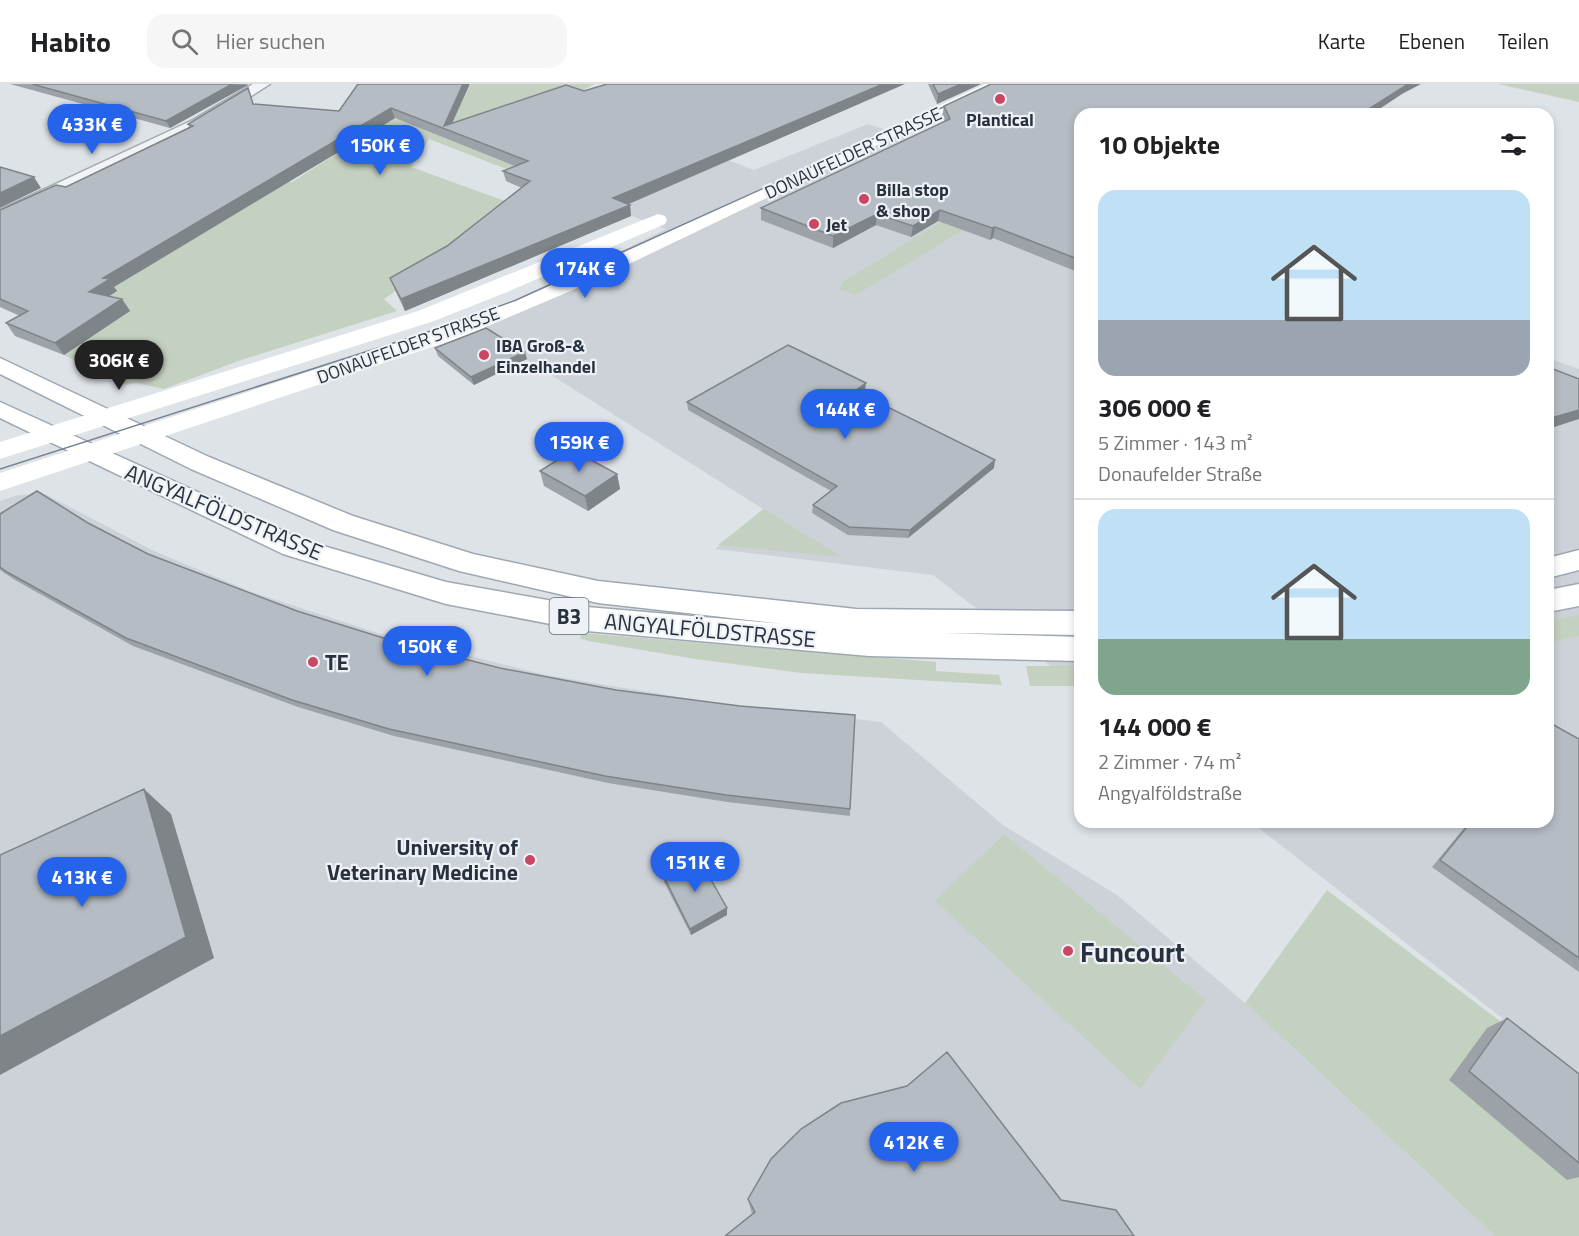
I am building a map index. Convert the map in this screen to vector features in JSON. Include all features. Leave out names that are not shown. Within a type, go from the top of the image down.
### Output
[{"type":"main road","name":"DONAUFELDER STRASSE","points":[[737,185],[964,84]]},
{"type":"main road","name":"DONAUFELDER STRASSE","points":[[0,482],[141,433],[221,410],[454,332],[591,275],[998,84]]},
{"type":"main road","name":"DONAUFELDER STRASSE","points":[[0,451],[426,316],[500,288],[678,211]]},
{"type":"main road","name":"B3","points":[[0,365],[141,433]]},
{"type":"main road","name":"B3","points":[[0,409],[51,434]]},
{"type":"main road","name":"ANGYALFÖLDSTRASSE","points":[[141,433],[186,457],[343,523],[470,564],[598,592],[856,621],[1074,623]]},
{"type":"main road","name":"ANGYALFÖLDSTRASSE","points":[[51,434],[293,547],[446,593],[587,619],[658,626],[869,644],[1074,649]]},
{"type":"main road","points":[[1554,566],[1579,560]]},
{"type":"main road","points":[[1554,600],[1579,596]]},
{"type":"street","points":[[0,217],[199,123],[263,84]]},
{"type":"shaded area","points":[[868,124],[1074,191],[1074,684],[933,575],[715,549],[763,509],[474,324],[666,229],[593,201],[692,146],[754,170]]},
{"type":"shaded area","points":[[1554,360],[1579,369],[1579,1078],[1259,828],[1554,828]]},
{"type":"shaded area","name":"University of Veterinary Medicine","points":[[45,494],[152,550],[249,591],[381,634],[546,675],[727,705],[881,722],[1003,825],[1117,895],[1245,1003],[1495,1236],[0,1236],[0,501],[18,495]]},
{"type":"green space","points":[[471,84],[594,84],[582,91],[598,99],[511,171],[429,139],[411,167],[519,206],[384,299],[397,311],[241,360],[164,389],[136,383],[126,385],[64,355],[129,312],[97,304],[110,290],[287,181],[292,182],[391,119],[452,121]]},
{"type":"green space","points":[[1498,84],[1579,84],[1579,102]]},
{"type":"green space","points":[[953,214],[977,222],[856,295],[839,289],[843,282]]},
{"type":"green space","points":[[764,509],[842,557],[718,545]]},
{"type":"green space","points":[[1579,615],[1579,636],[1554,642],[1554,620]]},
{"type":"green space","points":[[582,633],[936,662],[936,671],[999,675],[1002,685],[801,673],[695,659],[588,641],[580,638]]},
{"type":"green space","points":[[1026,666],[1074,666],[1074,686],[1030,686]]},
{"type":"green space","name":"Funcourt","points":[[1004,834],[1206,1000],[1140,1089],[935,901]]},
{"type":"green space","points":[[1327,890],[1579,1081],[1579,1236],[1495,1236],[1245,1003]]},
{"type":"building","points":[[32,84],[232,84],[166,121]]},
{"type":"building","points":[[358,84],[463,84],[444,126],[566,85],[584,91],[607,84],[883,84],[613,198],[630,205],[401,299],[390,278],[447,246],[530,181],[503,171],[528,161],[391,108],[103,278],[110,279],[89,292],[122,299],[55,343],[6,323],[28,311],[0,299],[0,210],[56,185],[66,187],[193,126],[188,124],[248,88],[253,104],[339,111]]},
{"type":"building","points":[[933,84],[961,84],[938,94]]},
{"type":"building","points":[[991,84],[1408,84],[1370,108],[1074,108],[1074,258],[995,227],[992,228],[940,210],[913,226],[877,214],[833,236],[761,208],[950,119],[944,106]]},
{"type":"building","points":[[0,167],[34,177],[0,193]]},
{"type":"building","name":"IBA Groß-& Einzelhandel","points":[[486,328],[525,352],[471,377],[435,348]]},
{"type":"building","points":[[788,345],[866,383],[855,391],[995,460],[910,530],[849,527],[813,505],[837,486],[687,402]]},
{"type":"building","points":[[1554,369],[1579,379],[1579,410],[1554,417]]},
{"type":"building","points":[[573,450],[617,474],[585,496],[540,471]]},
{"type":"building","name":"TE","points":[[37,491],[88,523],[148,554],[297,611],[393,641],[500,668],[616,690],[740,706],[855,715],[850,809],[726,795],[605,776],[389,729],[292,700],[126,638],[0,567],[0,514]]},
{"type":"building","points":[[1554,725],[1579,739],[1579,958],[1440,860],[1466,828],[1554,828]]},
{"type":"building","points":[[144,789],[186,937],[0,1036],[0,855]]},
{"type":"building","points":[[698,857],[727,908],[690,929],[663,875]]},
{"type":"building","points":[[1507,1018],[1579,1074],[1579,1163],[1469,1071]]},
{"type":"building","points":[[947,1052],[1061,1200],[1116,1210],[1134,1236],[725,1236],[755,1212],[748,1199],[771,1159],[801,1129],[841,1103],[907,1086]]},
{"type":"tram line","points":[[0,469],[434,330],[516,300],[959,100]]},
{"type":"place","name":"Plantical","points":[[1000,99]]},
{"type":"place","name":"Billa stop & shop","points":[[864,199]]},
{"type":"place","name":"Jet","points":[[814,224]]},
{"type":"place","name":"IBA Groß-& Einzelhandel","points":[[484,355]]},
{"type":"place","name":"TE","points":[[313,662]]},
{"type":"place","name":"University of Veterinary Medicine","points":[[530,860]]},
{"type":"place","name":"Funcourt","points":[[1068,951]]}]
